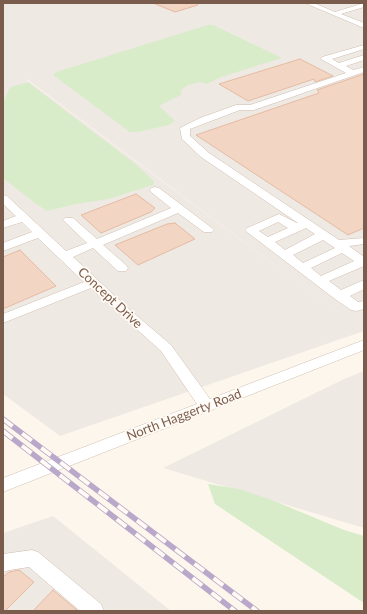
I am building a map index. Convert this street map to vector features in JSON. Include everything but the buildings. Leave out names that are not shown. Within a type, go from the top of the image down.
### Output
[{"type":"street","points":[[308,3],[364,26]]},
{"type":"street","points":[[326,3],[364,18]]},
{"type":"street","points":[[334,14],[362,5]]},
{"type":"street","points":[[353,73],[325,59],[364,47]]},
{"type":"street","points":[[338,66],[364,57]]},
{"type":"street","points":[[301,226],[205,155],[185,136],[185,128],[239,107],[251,108],[364,69]]},
{"type":"street","points":[[155,190],[208,230]]},
{"type":"street","name":"Concept Drive","points":[[3,198],[124,313],[166,348],[207,406]]},
{"type":"street","points":[[65,256],[179,209]]},
{"type":"street","points":[[3,225],[24,217]]},
{"type":"street","points":[[364,261],[323,235],[279,218],[251,230],[356,307],[364,305]]},
{"type":"street","points":[[69,220],[122,268]]},
{"type":"street","points":[[268,242],[301,226]]},
{"type":"street","points":[[3,246],[40,233]]},
{"type":"street","points":[[284,255],[323,235]]},
{"type":"street","points":[[302,268],[340,246],[364,241]]},
{"type":"street","points":[[320,281],[364,261]]},
{"type":"street","points":[[3,319],[92,283]]},
{"type":"street","points":[[340,296],[364,284]]},
{"type":"street","name":"North Haggerty Road","points":[[3,485],[364,345]]},
{"type":"street","points":[[3,564],[5,562],[32,558],[94,611]]},
{"type":"shaded area","points":[[3,3],[364,3],[364,331],[60,436],[3,394]],"holes":[[[27,79],[357,327],[27,80]]]},
{"type":"shaded area","points":[[364,371],[364,528],[163,468],[344,379]]},
{"type":"shaded area","points":[[53,516],[171,611],[3,611],[3,533]]},
{"type":"green space","points":[[208,25],[213,25],[282,58],[221,77],[207,84],[200,82],[188,85],[181,90],[181,95],[159,106],[175,121],[169,125],[138,132],[130,132],[53,75],[56,72]]},
{"type":"green space","points":[[29,83],[134,163],[154,181],[153,185],[108,199],[71,205],[47,211],[3,178],[3,103],[10,87]]},
{"type":"green space","points":[[208,484],[239,489],[272,500],[344,530],[364,536],[364,603],[215,504]]},
{"type":"railway","points":[[3,419],[257,611]]},
{"type":"railway","points":[[3,431],[235,611]]}]
